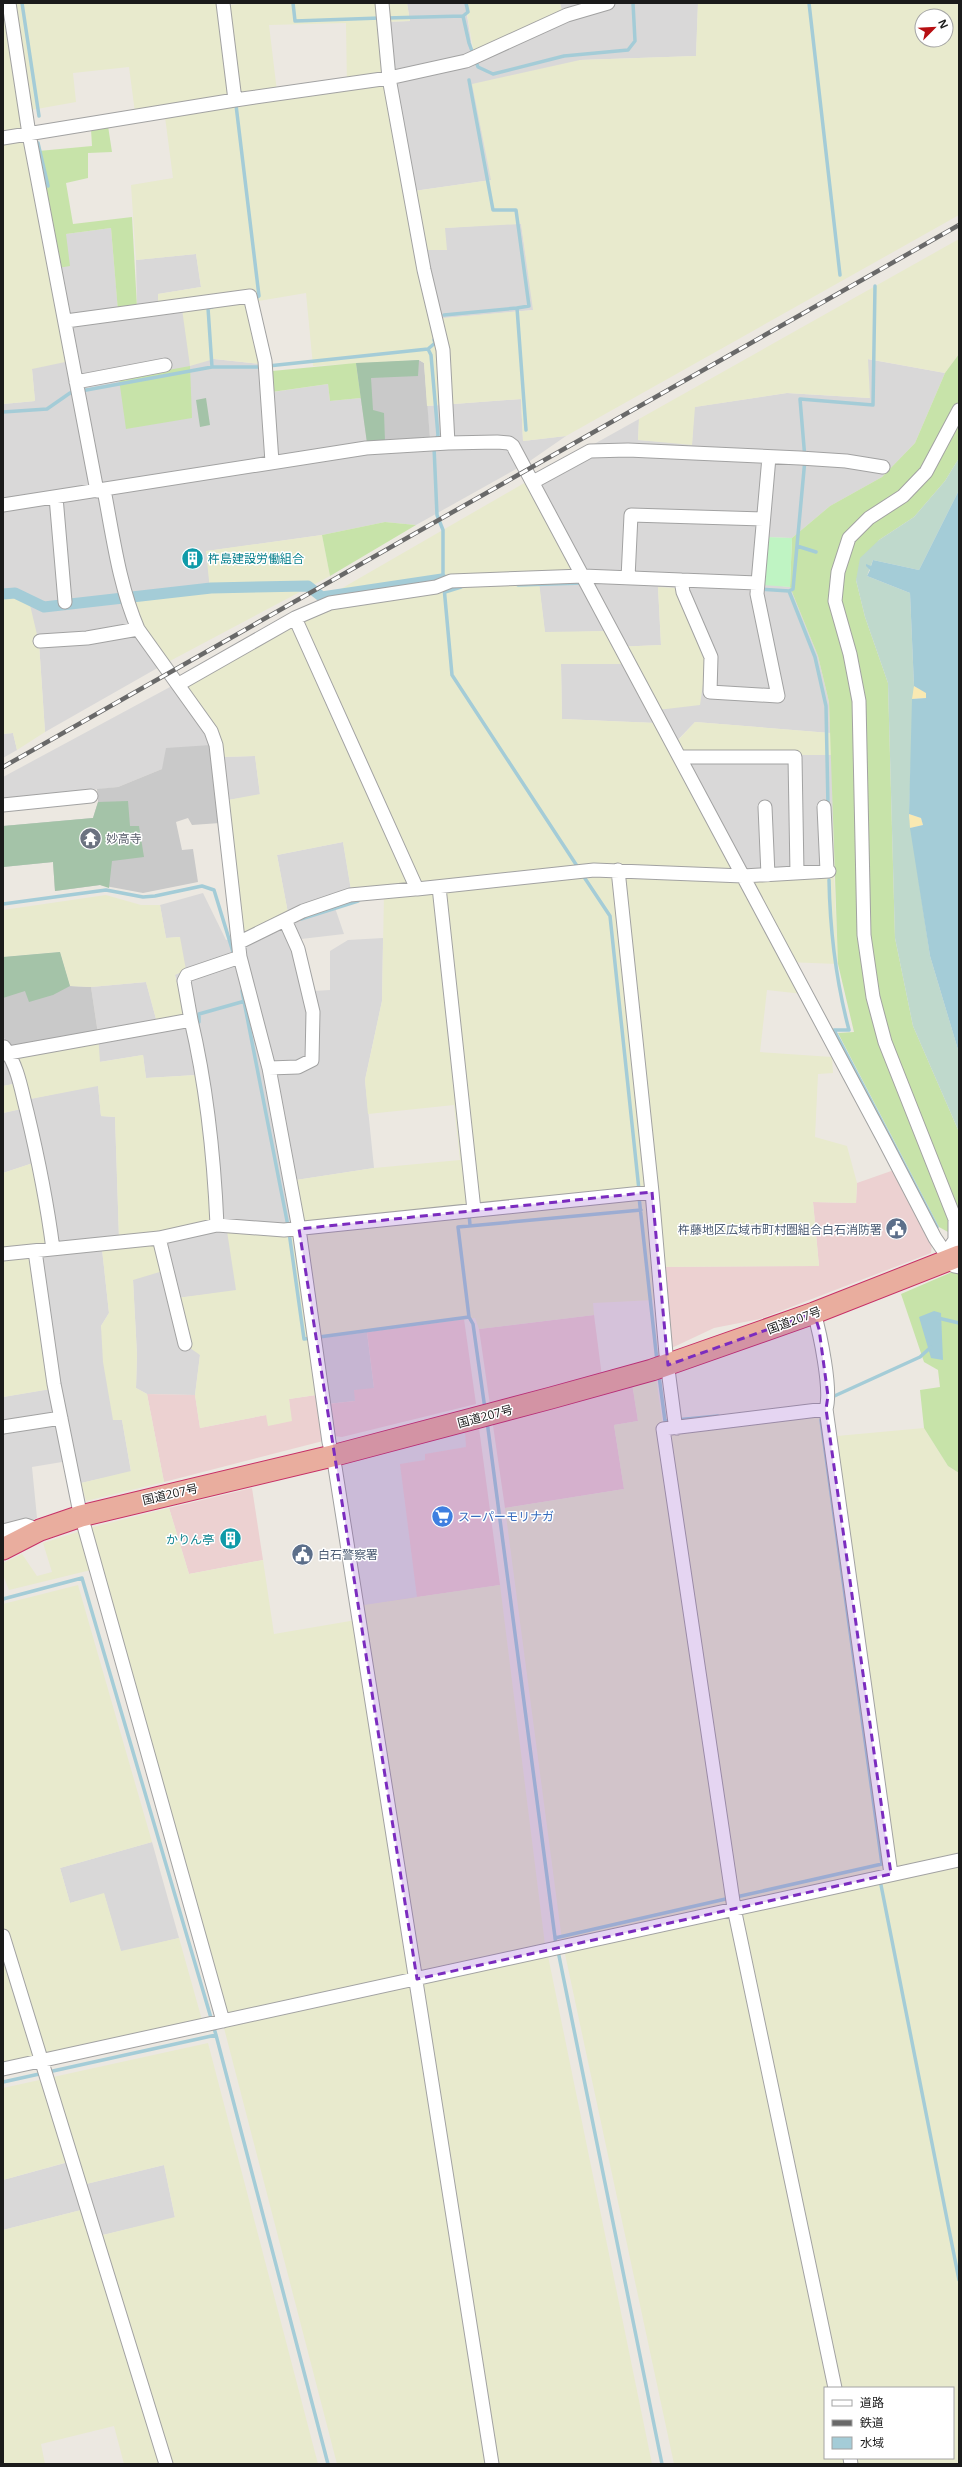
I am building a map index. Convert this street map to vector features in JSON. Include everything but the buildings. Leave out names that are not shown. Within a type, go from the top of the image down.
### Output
[{"type":"highway","name":"国道207号","points":[[3,1549],[40,1530],[81,1516],[332,1456],[661,1367],[956,1261]]},
{"type":"street","points":[[9,3],[29,134],[66,321],[76,382],[100,491],[126,597],[138,629],[179,684],[211,731],[216,745],[238,952],[269,1068],[292,1229],[315,1337],[332,1456],[417,1979],[492,2464]]},
{"type":"street","points":[[223,3],[235,100]]},
{"type":"street","points":[[3,138],[235,100],[389,78],[466,61],[483,55],[566,9],[608,3]]},
{"type":"street","points":[[383,8],[386,27],[389,78],[424,270],[442,350],[439,443]]},
{"type":"street","points":[[66,321],[250,296],[266,366],[272,462]]},
{"type":"street","points":[[76,382],[165,365]]},
{"type":"street","points":[[956,1261],[948,1250],[955,1240],[955,1219],[885,1042],[869,975],[864,935],[859,701],[850,654],[835,601],[838,572],[849,538],[869,518],[903,496],[926,472],[959,410]]},
{"type":"street","points":[[3,505],[100,491],[366,448],[439,443],[509,443],[533,482],[935,1238],[956,1261]]},
{"type":"street","points":[[533,482],[590,451],[846,461],[883,467]]},
{"type":"street","points":[[682,585],[711,657],[710,692],[778,696],[757,588],[769,457]]},
{"type":"street","points":[[56,497],[62,549],[65,602]]},
{"type":"street","points":[[628,578],[630,515],[763,519]]},
{"type":"street","points":[[179,684],[295,618],[330,603],[436,587],[451,581],[586,581],[628,578],[682,585],[757,588]]},
{"type":"street","points":[[295,618],[416,889],[594,870],[743,876],[828,871],[824,807]]},
{"type":"street","points":[[40,641],[87,638],[138,629]]},
{"type":"street","points":[[680,757],[795,757],[797,873]]},
{"type":"street","points":[[3,805],[90,796]]},
{"type":"street","points":[[765,807],[768,875]]},
{"type":"street","points":[[618,870],[649,1192],[661,1367],[675,1423]]},
{"type":"street","points":[[439,887],[470,1210]]},
{"type":"street","points":[[217,1225],[213,1154],[203,1071],[184,980],[187,975],[238,952],[287,924],[303,911],[350,895],[410,890]]},
{"type":"street","points":[[269,1068],[298,1067],[312,1060],[313,1012],[298,949],[287,924]]},
{"type":"street","points":[[53,1249],[45,1186],[8,1054],[192,1024]]},
{"type":"street","points":[[3,1254],[159,1238],[217,1225],[292,1229],[649,1192]]},
{"type":"street","points":[[159,1238],[186,1344]]},
{"type":"street","points":[[35,1251],[61,1418],[81,1516],[215,2023]]},
{"type":"street","points":[[814,1313],[819,1329],[883,1876]]},
{"type":"street","points":[[827,1403],[675,1423],[663,1430],[733,1901],[835,2387]]},
{"type":"street","points":[[3,1427],[61,1418]]},
{"type":"street","points":[[3,1531],[26,1525],[40,1530]]},
{"type":"street","points":[[3,2069],[43,2069],[215,2023],[557,1948],[733,1901],[883,1876],[959,1860]]},
{"type":"street","points":[[4,1940],[166,2464]]},
{"type":"highlighted area","points":[[652,1192],[668,1365],[814,1313],[819,1329],[828,1396],[826,1409],[891,1874],[417,1979],[299,1229]]},
{"type":"shaded area","points":[[407,3],[465,3],[473,54],[562,11],[560,3],[698,3],[696,56],[580,60],[491,180],[407,192],[383,22],[410,21]]},
{"type":"shaded area","points":[[521,223],[534,310],[433,319],[418,250],[445,228]]},
{"type":"shaded area","points":[[111,228],[118,310],[137,307],[136,260],[196,254],[201,287],[158,294],[181,302],[214,359],[261,364],[273,392],[328,384],[330,401],[361,398],[367,443],[430,438],[427,406],[521,399],[523,441],[566,436],[527,463],[416,525],[385,522],[322,535],[207,551],[210,590],[168,662],[45,732],[39,643],[12,595],[3,597],[3,404],[35,401],[32,369],[52,269],[66,234]]},
{"type":"shaded area","points":[[867,359],[945,373],[915,443],[882,477],[830,506],[792,538],[766,537],[763,584],[790,587],[818,656],[829,702],[830,733],[695,722],[669,749],[655,723],[562,719],[561,664],[624,664],[649,711],[677,588],[658,587],[661,645],[615,647],[606,631],[545,633],[526,482],[639,419],[638,440],[692,444],[694,407],[787,393],[869,398]]},
{"type":"shaded area","points":[[419,360],[424,363],[430,438],[367,443],[356,363]]},
{"type":"shaded area","points":[[183,680],[217,727],[222,757],[255,756],[260,795],[228,800],[162,769],[118,787],[3,800],[3,777]]},
{"type":"shaded area","points":[[13,733],[17,750],[3,758],[3,734]]},
{"type":"shaded area","name":"妙高寺","points":[[211,745],[220,823],[192,825],[188,818],[176,822],[182,850],[193,849],[198,882],[143,893],[100,885],[55,891],[53,862],[3,867],[3,826],[93,818],[98,802],[97,789],[118,787],[162,769],[166,748]]},
{"type":"shaded area","points":[[673,755],[832,755],[834,874],[740,880]]},
{"type":"shaded area","points":[[343,842],[352,896],[333,902],[344,934],[301,939],[313,991],[330,990],[330,951],[348,940],[383,938],[382,1001],[365,1080],[374,1168],[296,1180],[305,1234],[236,1291],[177,1298],[200,1355],[195,1395],[147,1394],[136,1388],[137,1355],[133,1280],[157,1236],[196,1075],[146,1078],[143,1055],[99,1062],[98,1034],[91,987],[146,982],[156,1019],[185,1017],[175,975],[180,937],[166,938],[160,905],[203,893],[226,940],[242,937],[288,913],[277,855]]},
{"type":"shaded area","points":[[60,952],[70,986],[91,987],[98,1034],[10,1049],[3,1036],[3,957]]},
{"type":"shaded area","points":[[3,1036],[10,1049],[23,1082],[3,1086]]},
{"type":"shaded area","points":[[98,1085],[101,1116],[115,1117],[119,1238],[101,1240],[109,1313],[101,1326],[122,1420],[131,1472],[81,1483],[74,1460],[32,1467],[37,1518],[3,1534],[3,1397],[50,1389],[33,1163],[3,1173],[3,1113],[21,1109],[20,1101]]},
{"type":"shaded area","points":[[894,1170],[932,1243],[931,1253],[760,1319],[714,1328],[661,1353],[653,1267],[819,1266],[813,1202],[856,1203],[857,1183]]},
{"type":"shaded area","points":[[594,1315],[604,1392],[632,1383],[638,1421],[614,1425],[624,1489],[505,1508],[479,1329]]},
{"type":"shaded area","points":[[464,1319],[476,1404],[342,1437],[333,1436],[327,1404],[355,1401],[354,1390],[374,1388],[367,1332]]},
{"type":"shaded area","points":[[367,1332],[374,1388],[355,1401],[327,1404],[320,1338]]},
{"type":"shaded area","points":[[147,1394],[195,1395],[200,1428],[266,1415],[291,1421],[289,1399],[316,1395],[323,1441],[164,1482]]},
{"type":"shaded area","points":[[479,1428],[500,1585],[364,1605],[342,1467],[347,1460]]},
{"type":"shaded area","points":[[465,1431],[466,1447],[425,1454],[425,1460],[400,1464],[417,1597],[364,1605],[342,1467],[347,1460]]},
{"type":"shaded area","points":[[252,1488],[263,1560],[189,1574],[169,1508]]},
{"type":"shaded area","points":[[152,1842],[179,1938],[121,1952],[104,1894],[70,1903],[60,1868]]},
{"type":"shaded area","points":[[76,2160],[82,2185],[164,2165],[175,2218],[94,2237],[85,2209],[3,2230],[3,2180]]},
{"type":"green space","points":[[3,3],[228,3],[229,5],[250,3],[407,3],[410,21],[383,22],[407,192],[491,180],[472,84],[580,60],[696,56],[698,3],[959,3],[959,215],[566,436],[523,441],[521,399],[427,406],[424,363],[419,360],[313,366],[306,293],[247,303],[261,364],[214,359],[190,366],[181,302],[158,305],[158,294],[201,287],[196,254],[136,260],[131,185],[173,178],[165,117],[136,120],[129,67],[73,73],[76,102],[20,112],[70,361],[32,369],[35,401],[3,404]],"holes":[[[346,23],[347,88],[278,100],[269,25]],[[521,224],[533,310],[433,319],[418,250],[447,250],[445,228]]]},
{"type":"green space","points":[[465,3],[560,3],[562,11],[474,54]]},
{"type":"green space","points":[[108,126],[112,152],[88,153],[88,178],[66,183],[73,224],[132,217],[137,307],[118,311],[111,228],[66,234],[70,266],[52,269],[28,152],[92,146],[91,129]]},
{"type":"green space","points":[[959,239],[959,354],[945,373],[868,359],[870,398],[787,393],[695,407],[692,445],[638,440],[639,419]]},
{"type":"green space","points":[[959,354],[959,458],[945,481],[914,517],[879,540],[856,580],[865,617],[888,683],[895,938],[913,1026],[959,1132],[959,1238],[939,1227],[838,1033],[854,1032],[838,964],[829,702],[818,656],[790,587],[792,538],[830,506],[882,477],[915,443],[945,373]]},
{"type":"green space","points":[[419,360],[418,376],[371,378],[373,410],[384,413],[385,441],[367,443],[356,363]]},
{"type":"green space","points":[[356,363],[361,398],[330,401],[328,384],[272,392],[272,371]]},
{"type":"green space","points":[[190,366],[192,418],[126,429],[119,379]]},
{"type":"green space","points":[[206,398],[210,425],[200,427],[196,400]]},
{"type":"green space","points":[[959,458],[959,490],[919,570],[873,560],[867,576],[910,593],[914,686],[909,814],[930,956],[959,1053],[959,1132],[913,1026],[895,938],[888,683],[865,617],[856,580],[860,558],[879,540],[914,517],[945,481]]},
{"type":"green space","points":[[526,482],[579,580],[539,582],[545,632],[606,631],[615,647],[661,645],[658,587],[677,588],[707,656],[700,705],[649,711],[624,664],[561,664],[562,719],[656,723],[670,749],[695,722],[830,733],[832,755],[673,755],[740,880],[834,874],[838,964],[787,962],[803,994],[767,990],[760,1052],[832,1057],[833,1073],[818,1074],[815,1137],[847,1146],[857,1183],[856,1203],[813,1202],[819,1266],[653,1267],[654,1300],[593,1303],[594,1315],[479,1329],[475,1318],[320,1338],[316,1395],[289,1399],[292,1421],[268,1426],[266,1415],[200,1428],[195,1395],[200,1355],[190,1348],[177,1298],[236,1290],[227,1231],[304,1234],[296,1180],[374,1168],[460,1160],[454,1105],[368,1114],[365,1080],[382,1001],[384,893],[352,896],[343,842],[277,855],[288,913],[242,937],[228,800],[260,794],[255,756],[222,757],[217,727],[183,680]]},
{"type":"green space","points":[[385,522],[416,525],[330,576],[322,535]]},
{"type":"green space","points":[[322,535],[330,576],[168,662],[143,629],[131,600],[210,590],[206,551]]},
{"type":"green space","points":[[766,537],[792,538],[790,587],[763,585]]},
{"type":"green space","points":[[12,594],[30,605],[39,643],[45,732],[17,750],[13,733],[3,734],[3,597]]},
{"type":"green space","name":"妙高寺","points":[[128,801],[130,826],[139,826],[144,857],[112,861],[109,888],[100,885],[55,891],[53,862],[3,867],[3,826],[93,818],[98,802]]},
{"type":"green space","points":[[106,895],[141,905],[160,905],[166,938],[180,937],[186,970],[175,975],[185,1017],[156,1019],[146,982],[91,987],[70,986],[60,952],[3,957],[3,910]]},
{"type":"green space","points":[[60,952],[70,986],[53,995],[29,1002],[25,991],[3,998],[3,957]]},
{"type":"green space","points":[[98,1034],[100,1062],[143,1055],[146,1078],[197,1075],[215,1221],[158,1236],[163,1271],[133,1280],[137,1355],[136,1388],[147,1394],[164,1482],[86,1501],[81,1483],[131,1471],[122,1420],[113,1420],[103,1362],[101,1326],[109,1313],[101,1240],[119,1238],[115,1117],[101,1116],[98,1086],[20,1101],[21,1109],[3,1113],[3,1086],[23,1082],[10,1049]]},
{"type":"green space","points":[[33,1163],[49,1246],[33,1248],[51,1389],[3,1397],[3,1173]]},
{"type":"green space","points":[[959,1269],[959,1473],[948,1466],[924,1428],[920,1390],[940,1387],[938,1370],[924,1362],[901,1294]]},
{"type":"green space","points":[[656,1378],[663,1426],[823,1412],[826,1437],[924,1428],[948,1466],[959,1473],[959,2464],[674,2464],[562,1940],[505,1508],[624,1489],[614,1425],[638,1421],[632,1383]]},
{"type":"green space","points":[[169,1508],[189,1574],[263,1560],[274,1634],[362,1619],[361,1605],[500,1585],[545,1945],[218,2018],[91,1570],[9,1590],[3,1575],[3,1563],[22,1554],[37,1576],[52,1572],[43,1543],[93,1527]]},
{"type":"green space","points":[[78,1585],[152,1842],[60,1868],[70,1903],[104,1893],[121,1951],[179,1938],[202,2020],[3,2065],[3,1604]]},
{"type":"green space","points":[[548,1956],[652,2464],[337,2464],[224,2028]]},
{"type":"green space","points":[[208,2043],[318,2464],[124,2464],[114,2426],[41,2444],[45,2464],[3,2464],[3,2230],[85,2209],[95,2237],[175,2217],[164,2165],[82,2185],[75,2160],[3,2180],[3,2088]]},
{"type":"sand","points":[[914,686],[926,692],[926,698],[912,699]]},
{"type":"sand","points":[[909,814],[921,818],[923,825],[910,828]]},
{"type":"water","points":[[959,490],[959,1053],[930,956],[910,828],[923,825],[921,818],[909,814],[912,699],[926,698],[926,693],[914,686],[910,593],[867,576],[870,570],[866,564],[871,566],[873,560],[919,570]]},
{"type":"water","points":[[934,1311],[941,1313],[943,1360],[931,1358],[919,1317]]},
{"type":"waterway","points":[[22,3],[39,116]]},
{"type":"waterway","points":[[293,3],[295,21],[380,18]]},
{"type":"waterway","points":[[463,16],[468,12],[466,3]]},
{"type":"waterway","points":[[386,18],[463,16],[469,43],[478,67],[493,74],[564,56],[628,50],[635,41],[633,3]]},
{"type":"waterway","points":[[809,3],[840,275]]},
{"type":"waterway","points":[[469,80],[493,210],[516,210],[529,306],[517,308],[526,430]]},
{"type":"waterway","points":[[236,105],[259,296],[254,299]]},
{"type":"waterway","points":[[38,143],[48,186]]},
{"type":"waterway","points":[[759,589],[789,591],[793,589],[805,459],[800,399],[873,405],[875,286]]},
{"type":"waterway","points":[[212,307],[208,308],[212,367]]},
{"type":"waterway","points":[[444,315],[517,308]]},
{"type":"waterway","points":[[428,349],[435,343],[434,340]]},
{"type":"waterway","points":[[268,366],[428,349],[431,355],[438,435],[436,441]]},
{"type":"waterway","points":[[3,412],[47,409],[70,393],[212,367],[262,367]]},
{"type":"waterway","points":[[434,447],[437,515],[443,530],[443,581]]},
{"type":"waterway","points":[[797,546],[816,552]]},
{"type":"waterway","points":[[3,594],[15,593],[44,607],[211,588],[308,586],[322,597],[442,579]]},
{"type":"waterway","points":[[518,585],[583,583]]},
{"type":"waterway","points":[[444,587],[452,675],[579,869]]},
{"type":"waterway","points":[[445,592],[461,587]]},
{"type":"waterway","points":[[789,591],[815,657],[826,706],[828,806]]},
{"type":"waterway","points":[[582,874],[610,916],[639,1190]]},
{"type":"waterway","points":[[829,880],[834,955],[844,1012],[849,1030],[834,1030],[937,1227]]},
{"type":"waterway","points":[[3,904],[106,890],[143,897],[155,896],[202,886],[214,890],[233,952]]},
{"type":"waterway","points":[[301,919],[358,901]]},
{"type":"waterway","points":[[242,991],[288,1226]]},
{"type":"waterway","points":[[195,1023],[199,1022],[199,1014],[245,1001]]},
{"type":"waterway","points":[[639,1197],[657,1361]]},
{"type":"waterway","points":[[485,1409],[473,1324],[469,1317],[458,1227],[641,1210]]},
{"type":"waterway","points":[[469,1214],[470,1225]]},
{"type":"waterway","points":[[289,1232],[304,1339],[469,1317]]},
{"type":"waterway","points":[[938,1318],[959,1323]]},
{"type":"waterway","points":[[830,1398],[920,1357],[931,1347]]},
{"type":"waterway","points":[[659,1376],[665,1421],[718,1416]]},
{"type":"waterway","points":[[736,1897],[882,1864],[821,1420]]},
{"type":"waterway","points":[[487,1421],[556,1945]]},
{"type":"waterway","points":[[3,1599],[82,1578],[216,2035],[328,2464]]},
{"type":"waterway","points":[[880,1880],[959,2280]]},
{"type":"waterway","points":[[555,1938],[730,1898]]},
{"type":"waterway","points":[[558,1951],[662,2464]]},
{"type":"waterway","points":[[3,2082],[216,2035]]},
{"type":"railway","points":[[3,767],[959,225]]},
{"type":"place","name":"杵島建設労働組合","points":[[193,558]]},
{"type":"place","name":"妙高寺","points":[[91,838]]},
{"type":"place","name":"杵藤地区広域市町村圏組合白石消防署","points":[[897,1229]]},
{"type":"place","name":"スーパーモリナガ","points":[[443,1516]]},
{"type":"place","name":"かりん亭","points":[[230,1539]]},
{"type":"place","name":"白石警察署","points":[[302,1554]]}]
